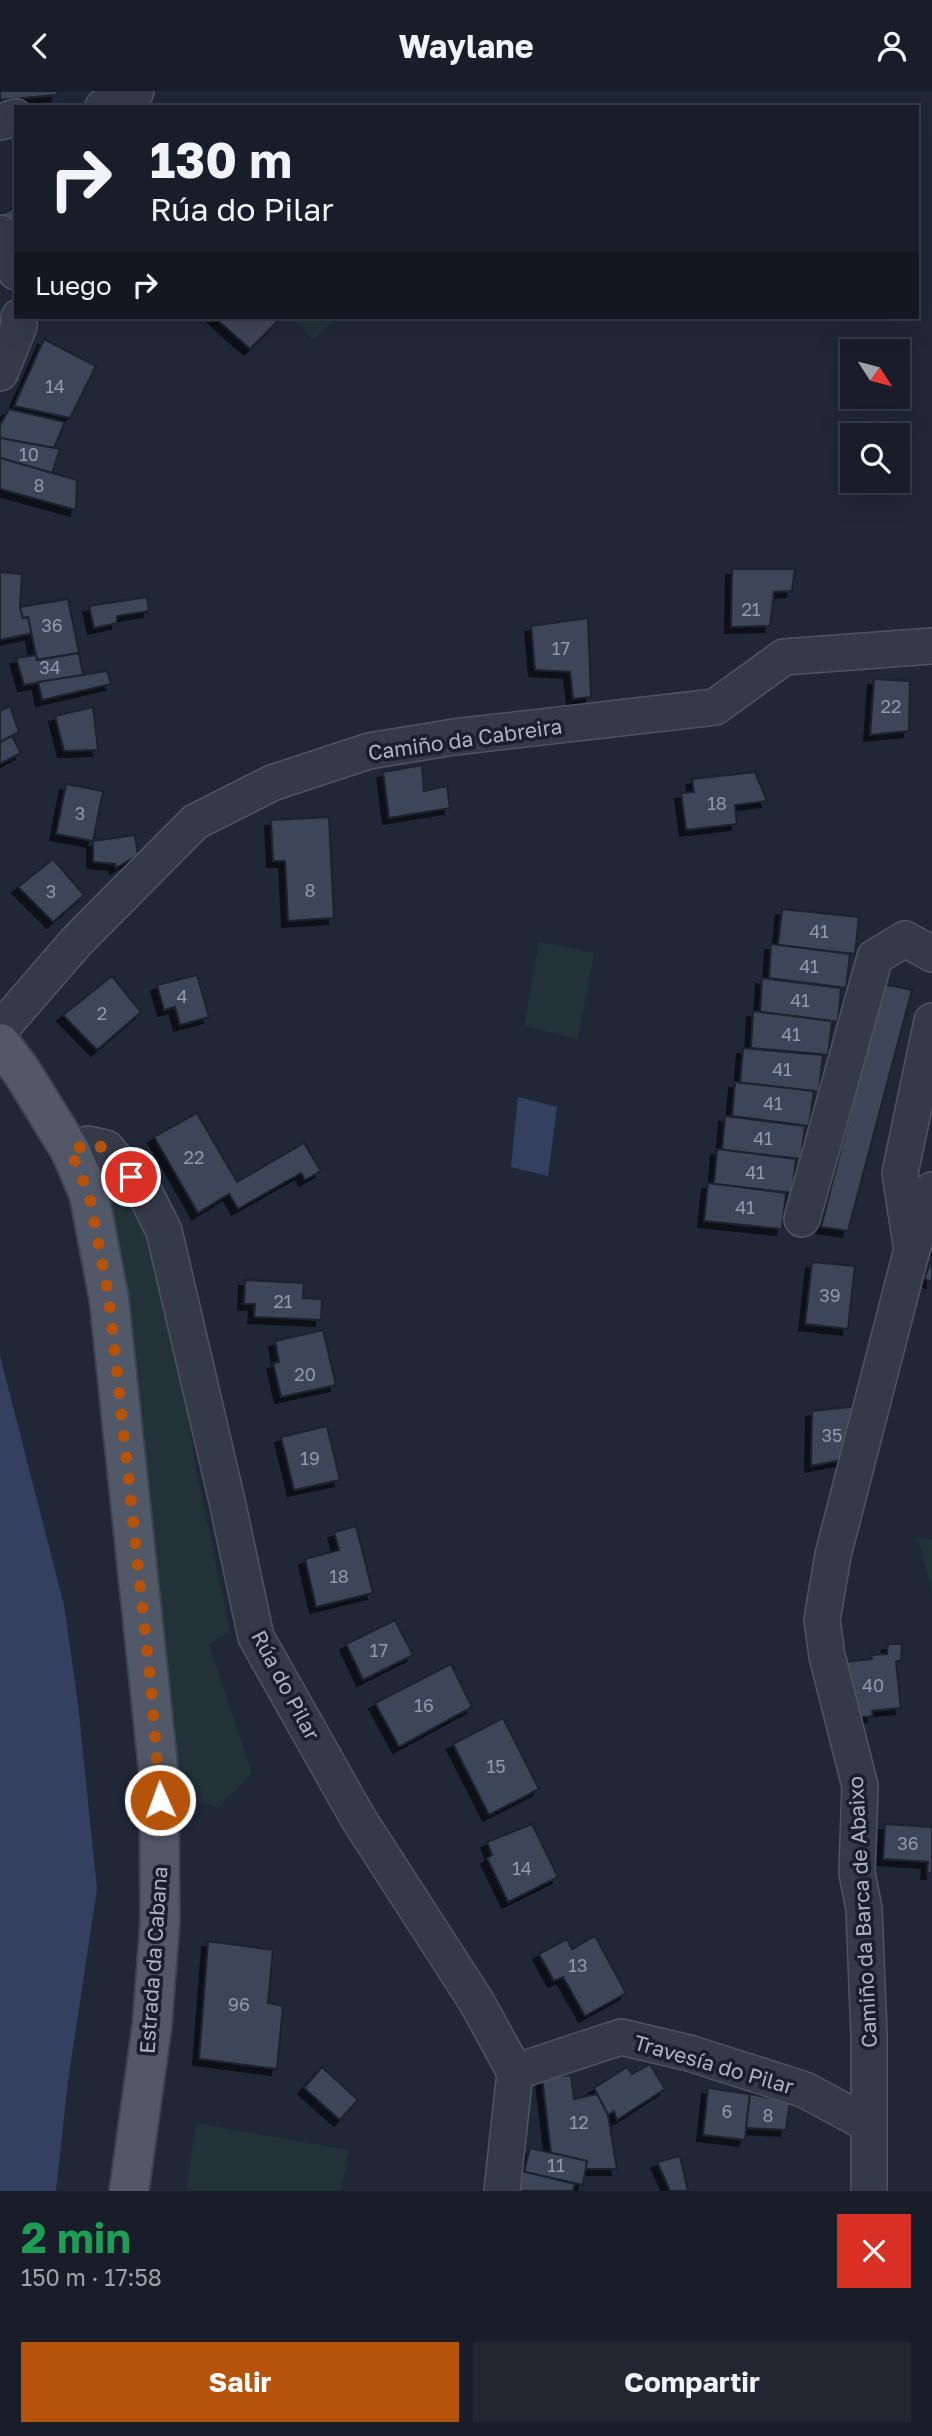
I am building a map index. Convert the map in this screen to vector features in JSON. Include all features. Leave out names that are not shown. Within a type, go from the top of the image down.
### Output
[{"type":"main road","name":"Estrada da Cabana","points":[[0,1043],[22,1072],[70,1150],[89,1194],[109,1299],[159,1776],[160,1921],[152,2026],[129,2191]]},
{"type":"street","points":[[110,105],[136,91]]},
{"type":"street","points":[[0,233],[14,267]]},
{"type":"street","points":[[0,373],[19,326],[19,319]]},
{"type":"street","name":"Camiño da Cabreira","points":[[0,1030],[76,942],[195,822],[272,783],[369,751],[454,737],[715,707],[784,657],[932,646]]},
{"type":"street","points":[[803,1219],[875,957],[905,939],[932,954]]},
{"type":"street","points":[[912,1249],[900,1173],[932,1021]]},
{"type":"street","name":"Rúa do Pilar","points":[[70,1150],[88,1144],[106,1148],[144,1191],[164,1231],[256,1637],[358,1818],[476,2001],[515,2071]]},
{"type":"street","name":"Camiño da Barca de Abaixo","points":[[869,2191],[869,2035],[864,1909],[857,1873],[860,1786],[827,1655],[822,1620],[833,1555],[912,1249],[932,1189]]},
{"type":"street","name":"Travesía do Pilar","points":[[515,2071],[621,2037],[689,2053],[805,2090],[868,2125]]},
{"type":"street","points":[[502,2191],[515,2071]]},
{"type":"shaded area","points":[[293,319],[336,319],[313,340]]},
{"type":"shaded area","points":[[539,942],[594,953],[578,1039],[524,1026]]},
{"type":"shaded area","points":[[103,1174],[115,1175],[152,1232],[177,1346],[196,1470],[230,1631],[209,1645],[252,1773],[218,1808],[176,1795],[101,1180]]},
{"type":"shaded area","points":[[918,1538],[932,1539],[932,1594]]},
{"type":"shaded area","points":[[196,2123],[349,2150],[341,2191],[186,2191]]},
{"type":"water","points":[[518,1097],[557,1107],[548,1176],[511,1167]]},
{"type":"water","points":[[0,1356],[64,1605],[78,1704],[97,1889],[68,2081],[56,2191],[0,2191]]},
{"type":"building","points":[[0,91],[57,91],[57,95],[0,100]]},
{"type":"building","points":[[14,208],[14,242],[1,214]]},
{"type":"building","points":[[216,319],[273,319],[277,322],[250,349]]},
{"type":"building","points":[[44,339],[96,366],[70,418],[14,406]]},
{"type":"building","points":[[9,409],[65,422],[54,448],[0,438],[0,425]]},
{"type":"building","points":[[0,438],[60,449],[52,473],[0,458]]},
{"type":"building","points":[[0,458],[77,480],[76,510],[0,489]]},
{"type":"building","points":[[732,569],[795,569],[792,591],[774,592],[770,626],[731,627]]},
{"type":"building","points":[[0,572],[22,574],[20,607],[23,618],[28,617],[33,633],[0,640]]},
{"type":"building","points":[[147,597],[149,611],[117,616],[117,623],[94,628],[89,606]]},
{"type":"building","points":[[68,599],[79,653],[37,660],[28,617],[23,618],[20,607]]},
{"type":"building","points":[[588,618],[591,697],[573,699],[570,672],[535,670],[531,626]]},
{"type":"building","points":[[79,653],[83,675],[24,685],[16,658],[36,655],[37,660]]},
{"type":"building","points":[[107,671],[111,684],[42,700],[38,682]]},
{"type":"building","points":[[874,679],[910,681],[909,731],[870,735]]},
{"type":"building","points":[[10,706],[19,732],[0,742],[0,711]]},
{"type":"building","points":[[93,707],[98,750],[64,751],[55,716]]},
{"type":"building","points":[[12,736],[21,753],[0,764],[0,742]]},
{"type":"building","points":[[422,765],[424,791],[447,786],[450,808],[389,818],[383,772]]},
{"type":"building","points":[[755,772],[767,801],[735,805],[737,824],[686,830],[681,793],[694,792],[692,779]]},
{"type":"building","points":[[66,784],[103,791],[93,841],[56,834]]},
{"type":"building","points":[[329,817],[334,918],[288,921],[285,861],[273,861],[271,820]]},
{"type":"building","points":[[135,835],[138,855],[116,868],[115,864],[93,862],[93,841]]},
{"type":"building","points":[[53,859],[84,895],[53,922],[18,887]]},
{"type":"building","points":[[782,909],[859,917],[855,954],[778,945]]},
{"type":"building","points":[[771,944],[850,954],[846,988],[769,978]]},
{"type":"building","points":[[197,975],[209,1017],[180,1025],[175,1007],[164,1010],[157,985]]},
{"type":"building","points":[[112,976],[141,1012],[97,1050],[63,1015]]},
{"type":"building","points":[[762,978],[841,988],[838,1022],[760,1012]]},
{"type":"building","points":[[883,984],[912,990],[848,1231],[821,1227]]},
{"type":"building","points":[[753,1011],[832,1021],[828,1055],[751,1048]]},
{"type":"building","points":[[743,1048],[823,1055],[819,1092],[740,1083]]},
{"type":"building","points":[[735,1082],[814,1091],[809,1126],[732,1116]]},
{"type":"building","points":[[197,1113],[237,1182],[304,1143],[321,1171],[305,1180],[301,1173],[238,1209],[229,1194],[198,1213],[154,1137]]},
{"type":"building","points":[[725,1116],[805,1126],[801,1159],[722,1150]]},
{"type":"building","points":[[717,1149],[796,1159],[792,1193],[714,1184]]},
{"type":"building","points":[[708,1183],[786,1193],[782,1229],[704,1221]]},
{"type":"building","points":[[932,1259],[932,1282],[924,1279]]},
{"type":"building","points":[[812,1262],[855,1266],[848,1329],[805,1324]]},
{"type":"building","points":[[245,1280],[304,1283],[303,1298],[322,1299],[321,1320],[254,1317],[255,1304],[244,1304]]},
{"type":"building","points":[[323,1330],[336,1385],[281,1397],[273,1363],[279,1362],[275,1341]]},
{"type":"building","points":[[858,1406],[847,1459],[811,1466],[812,1411]]},
{"type":"building","points":[[327,1426],[340,1480],[294,1490],[281,1437]]},
{"type":"building","points":[[356,1526],[373,1593],[316,1607],[305,1559],[339,1550],[334,1532]]},
{"type":"building","points":[[395,1620],[413,1655],[363,1680],[346,1644]]},
{"type":"building","points":[[888,1644],[902,1644],[901,1660],[896,1662],[901,1708],[872,1711],[873,1716],[855,1718],[844,1662],[872,1659],[871,1655],[887,1654]]},
{"type":"building","points":[[451,1664],[472,1707],[399,1747],[375,1703]]},
{"type":"building","points":[[503,1718],[539,1789],[489,1815],[453,1744]]},
{"type":"building","points":[[532,1824],[558,1877],[508,1902],[487,1858],[492,1855],[487,1842]]},
{"type":"building","points":[[885,1824],[932,1827],[932,1873],[927,1873],[928,1862],[883,1859]]},
{"type":"building","points":[[595,1936],[626,1993],[585,2016],[563,1977],[554,1981],[539,1954],[567,1939],[572,1949]]},
{"type":"building","points":[[208,1941],[273,1950],[268,2003],[283,2006],[277,2069],[199,2059]]},
{"type":"building","points":[[650,2064],[665,2089],[617,2120],[614,2111],[608,2115],[594,2088],[627,2067],[632,2074]]},
{"type":"building","points":[[322,2067],[358,2100],[340,2120],[304,2088]]},
{"type":"building","points":[[571,2075],[574,2099],[597,2094],[608,2115],[617,2169],[585,2169],[587,2161],[551,2153],[542,2078]]},
{"type":"building","points":[[708,2088],[750,2094],[745,2140],[703,2135]]},
{"type":"building","points":[[750,2094],[790,2102],[786,2130],[746,2128]]},
{"type":"building","points":[[530,2148],[587,2161],[583,2185],[524,2172]]},
{"type":"building","points":[[680,2156],[688,2191],[670,2191],[657,2162]]},
{"type":"building","points":[[522,2171],[575,2184],[573,2191],[518,2191]]},
{"type":"route","points":[[131,1177],[106,1148],[88,1144],[70,1150],[89,1194],[109,1299],[151,1686],[160,1800]]}]
